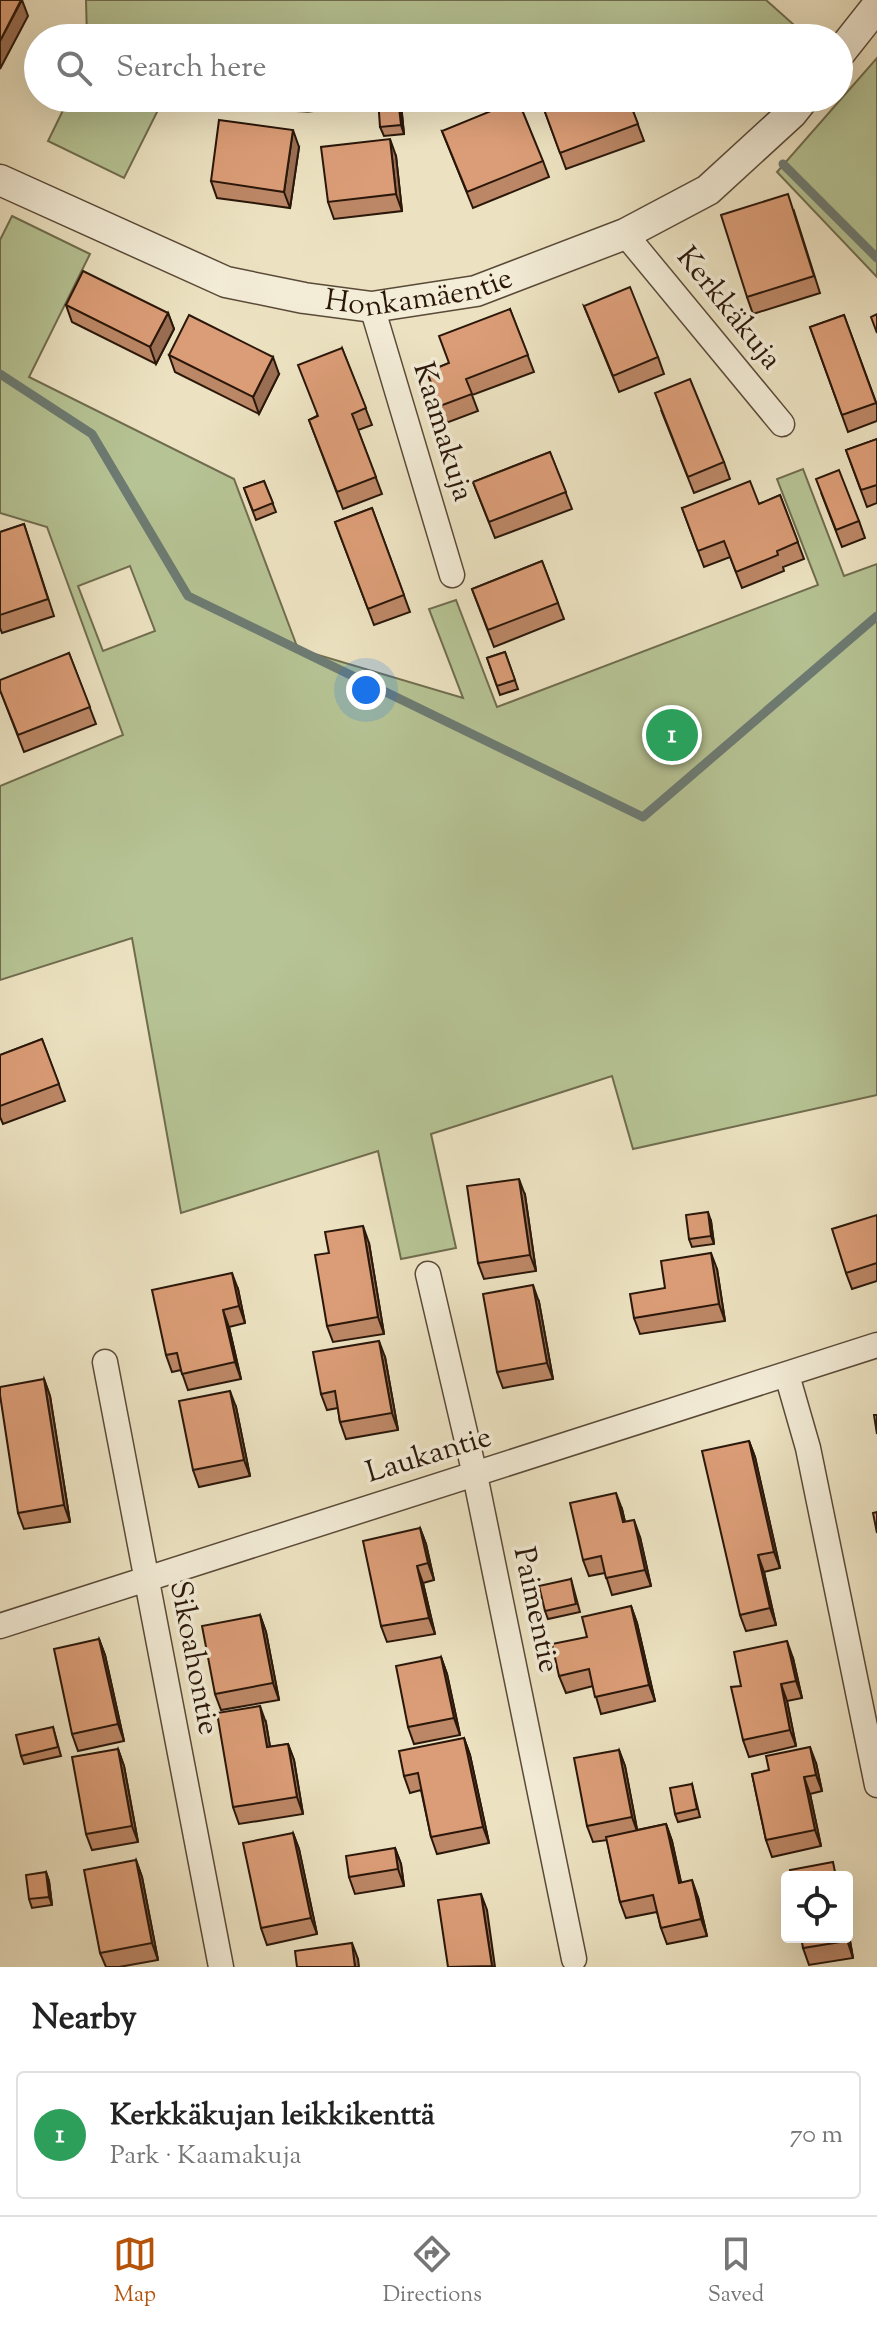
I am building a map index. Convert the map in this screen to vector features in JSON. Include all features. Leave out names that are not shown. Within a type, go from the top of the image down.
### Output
[{"type":"street","points":[[853,36],[877,6]]},
{"type":"street","name":"Honkamäentie","points":[[0,180],[226,282],[304,298],[372,307],[476,291],[625,234],[708,190],[793,112]]},
{"type":"street","name":"Kerkkäkuja","points":[[625,234],[782,424]]},
{"type":"street","name":"Kaamakuja","points":[[372,307],[452,575]]},
{"type":"street","name":"Paimentie","points":[[428,1274],[475,1475],[574,1959]]},
{"type":"street","name":"Laukantie","points":[[0,1626],[877,1345]]},
{"type":"street","name":"Sikoahontie","points":[[105,1362],[221,1967]]},
{"type":"street","points":[[787,1375],[808,1448],[877,1785]]},
{"type":"green space","points":[[86,0],[766,0],[793,24],[87,24]]},
{"type":"green space","points":[[877,58],[877,277],[777,172],[830,112],[853,112],[853,85]]},
{"type":"green space","points":[[62,112],[157,112],[124,178],[48,141]]},
{"type":"green space","points":[[12,216],[90,254],[29,377],[234,479],[298,649],[463,698],[429,609],[456,600],[497,707],[818,585],[777,479],[803,469],[844,576],[877,564],[877,1095],[633,1149],[612,1076],[431,1134],[456,1248],[401,1259],[378,1151],[181,1213],[132,938],[0,980],[0,786],[123,735],[47,527],[0,513],[0,240]],"holes":[[[130,566],[155,631],[103,651],[78,586]]]},
{"type":"building","points":[[0,0],[21,0],[0,41]]},
{"type":"building","points":[[379,112],[400,112],[401,125],[380,127]]},
{"type":"building","points":[[489,112],[523,112],[543,161],[467,192],[442,131]]},
{"type":"building","points":[[545,112],[633,112],[638,124],[560,153]]},
{"type":"building","points":[[219,120],[293,130],[284,192],[211,181]]},
{"type":"building","points":[[390,139],[396,194],[328,202],[321,147]]},
{"type":"building","points":[[788,194],[814,276],[747,297],[721,215]]},
{"type":"building","points":[[83,271],[168,313],[150,347],[66,305]]},
{"type":"building","points":[[630,287],[658,357],[613,376],[584,306]]},
{"type":"building","points":[[510,309],[528,355],[466,379],[472,394],[440,406],[427,372],[449,363],[439,336]]},
{"type":"building","points":[[877,314],[877,333],[871,317]]},
{"type":"building","points":[[189,315],[273,357],[253,397],[169,355]]},
{"type":"building","points":[[844,315],[876,403],[842,415],[810,327]]},
{"type":"building","points":[[342,348],[366,408],[352,414],[376,477],[337,492],[309,420],[318,416],[298,365]]},
{"type":"building","points":[[690,379],[724,462],[688,477],[655,393]]},
{"type":"building","points":[[877,439],[877,485],[861,490],[846,450]]},
{"type":"building","points":[[550,452],[566,492],[489,522],[473,482]]},
{"type":"building","points":[[839,470],[859,521],[836,530],[816,479]]},
{"type":"building","points":[[264,481],[273,503],[253,511],[244,488]]},
{"type":"building","points":[[750,481],[759,504],[780,495],[798,542],[777,551],[778,555],[736,572],[724,541],[698,551],[682,508]]},
{"type":"building","points":[[372,508],[404,595],[368,609],[335,522]]},
{"type":"building","points":[[24,524],[48,599],[0,615],[0,532]]},
{"type":"building","points":[[542,561],[558,603],[488,630],[472,589]]},
{"type":"building","points":[[505,652],[515,680],[497,686],[487,658]]},
{"type":"building","points":[[69,653],[90,707],[18,735],[0,690],[0,680]]},
{"type":"building","points":[[42,1039],[59,1084],[0,1106],[0,1055]]},
{"type":"building","points":[[519,1179],[530,1255],[478,1263],[467,1186]]},
{"type":"building","points":[[708,1212],[711,1236],[689,1239],[686,1215]]},
{"type":"building","points":[[877,1215],[877,1263],[846,1273],[832,1229]]},
{"type":"building","points":[[363,1226],[378,1317],[327,1326],[315,1255],[329,1253],[325,1232]]},
{"type":"building","points":[[711,1253],[719,1304],[634,1318],[630,1294],[665,1288],[661,1261]]},
{"type":"building","points":[[232,1273],[239,1306],[223,1310],[235,1362],[182,1374],[177,1353],[166,1355],[152,1290]]},
{"type":"building","points":[[533,1285],[547,1363],[497,1372],[483,1294]]},
{"type":"building","points":[[379,1341],[392,1413],[340,1422],[335,1391],[321,1394],[313,1352]]},
{"type":"building","points":[[44,1379],[64,1505],[18,1513],[0,1387]]},
{"type":"building","points":[[230,1391],[244,1460],[193,1470],[179,1401]]},
{"type":"building","points":[[749,1441],[774,1552],[758,1555],[770,1608],[740,1615],[702,1451]]},
{"type":"building","points":[[616,1493],[623,1522],[634,1520],[645,1570],[606,1578],[601,1556],[583,1560],[570,1503]]},
{"type":"building","points":[[877,1512],[877,1533],[873,1513]]},
{"type":"building","points":[[420,1528],[428,1563],[417,1566],[429,1618],[381,1626],[363,1541]]},
{"type":"building","points":[[571,1579],[576,1604],[545,1611],[539,1586]]},
{"type":"building","points":[[631,1606],[649,1685],[595,1697],[589,1669],[559,1676],[552,1644],[587,1637],[582,1617]]},
{"type":"building","points":[[260,1615],[273,1683],[215,1694],[202,1626]]},
{"type":"building","points":[[99,1639],[118,1724],[72,1734],[54,1649]]},
{"type":"building","points":[[787,1641],[796,1681],[781,1684],[790,1730],[743,1740],[731,1687],[741,1686],[734,1652]]},
{"type":"building","points":[[441,1657],[454,1718],[408,1727],[396,1666]]},
{"type":"building","points":[[260,1706],[267,1747],[288,1744],[297,1797],[233,1807],[217,1713]]},
{"type":"building","points":[[53,1727],[58,1747],[21,1756],[16,1735]]},
{"type":"building","points":[[464,1738],[483,1827],[431,1837],[418,1773],[404,1776],[399,1751]]},
{"type":"building","points":[[810,1747],[816,1775],[804,1777],[815,1830],[766,1840],[752,1774],[769,1770],[766,1756]]},
{"type":"building","points":[[118,1749],[132,1826],[86,1834],[72,1757]]},
{"type":"building","points":[[619,1750],[632,1817],[587,1826],[574,1758]]},
{"type":"building","points":[[692,1784],[697,1809],[675,1814],[670,1788]]},
{"type":"building","points":[[666,1824],[679,1883],[692,1880],[701,1919],[661,1928],[653,1895],[620,1902],[606,1837]]},
{"type":"building","points":[[293,1833],[311,1918],[261,1928],[243,1843]]},
{"type":"building","points":[[395,1848],[398,1869],[349,1877],[346,1856]]},
{"type":"building","points":[[136,1860],[152,1943],[100,1953],[84,1870]]},
{"type":"building","points":[[833,1862],[835,1871],[790,1871]]},
{"type":"building","points":[[46,1872],[49,1897],[29,1899],[26,1875]]},
{"type":"building","points":[[481,1894],[492,1966],[448,1967],[438,1900]]},
{"type":"building","points":[[352,1943],[355,1967],[297,1967],[295,1951]]},
{"type":"building","points":[[802,1943],[834,1943],[803,1948]]},
{"type":"waterway","points":[[783,164],[877,258]]},
{"type":"waterway","points":[[0,374],[92,434],[188,596],[643,817],[877,616]]},
{"type":"place","name":"Kerkkäkujan leikkikenttä","points":[[672,735]]}]
